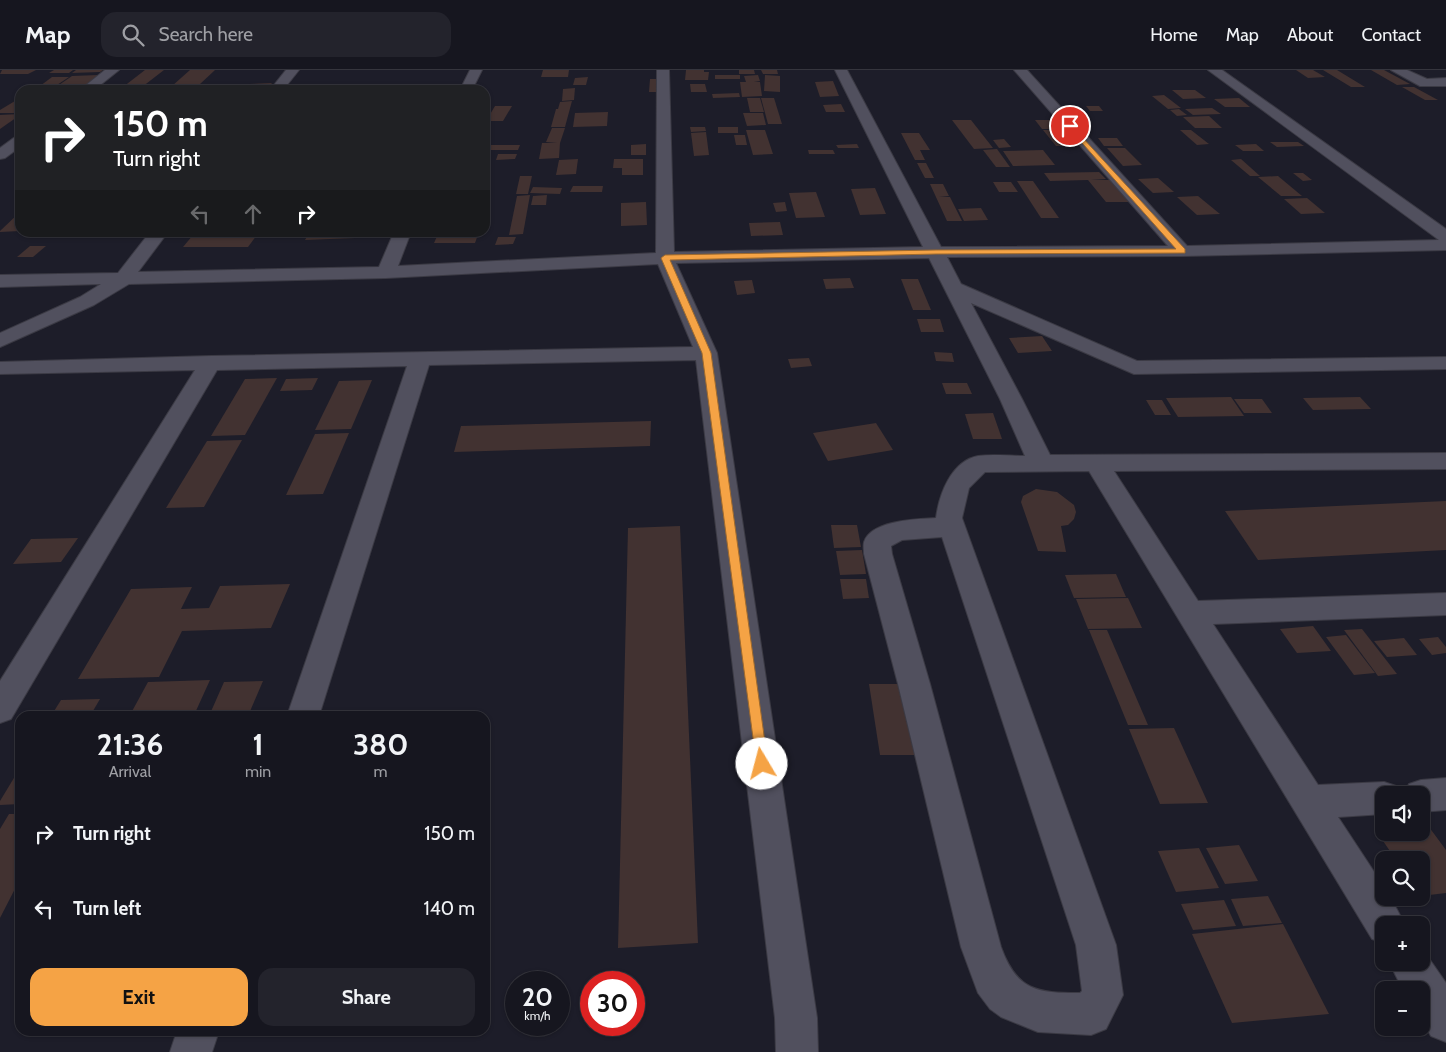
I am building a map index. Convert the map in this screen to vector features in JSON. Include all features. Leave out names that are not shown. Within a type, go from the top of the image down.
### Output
[{"type":"street","points":[[93,85],[113,70]]},
{"type":"street","points":[[280,85],[294,70]]},
{"type":"street","points":[[468,85],[476,70]]},
{"type":"street","points":[[663,70],[665,258],[706,353],[794,1008],[797,1052]]},
{"type":"street","points":[[841,70],[1011,399],[1041,463]]},
{"type":"street","points":[[1020,70],[1182,251]]},
{"type":"street","points":[[1214,70],[1446,237]]},
{"type":"street","points":[[1397,70],[1425,83],[1446,82]]},
{"type":"street","points":[[0,155],[15,144]]},
{"type":"street","points":[[0,341],[88,301],[122,280],[156,237]]},
{"type":"street","points":[[386,272],[401,237]]},
{"type":"street","points":[[0,281],[122,280],[386,272],[665,258],[936,252],[1182,251],[1446,245]]},
{"type":"street","points":[[954,288],[1134,368],[1446,363]]},
{"type":"street","points":[[0,368],[211,362],[706,353]]},
{"type":"street","points":[[305,711],[420,358]]},
{"type":"street","points":[[0,709],[211,362]]},
{"type":"street","points":[[952,528],[902,530],[883,535],[877,543],[878,554],[914,684],[981,947],[995,982],[1017,1005],[1045,1014],[1091,1014],[1104,995],[1096,945],[952,528],[949,518],[951,496],[964,476],[979,464],[1446,461]]},
{"type":"street","points":[[1096,463],[1380,916]]},
{"type":"street","points":[[1190,613],[1446,604]]},
{"type":"street","points":[[1430,795],[1446,794]]},
{"type":"street","points":[[1309,802],[1375,798]]},
{"type":"street","points":[[1415,971],[1446,1021]]},
{"type":"street","points":[[191,1052],[196,1036]]},
{"type":"building","points":[[2,70],[36,70],[28,74],[0,74]]},
{"type":"building","points":[[54,70],[73,70],[69,73],[49,73]]},
{"type":"building","points":[[76,70],[103,70],[100,72],[72,73]]},
{"type":"building","points":[[145,70],[164,70],[145,85],[126,85]]},
{"type":"building","points":[[190,70],[215,70],[199,85],[173,85]]},
{"type":"building","points":[[543,70],[569,70],[568,77],[541,77]]},
{"type":"building","points":[[686,70],[704,70],[704,72],[709,72],[708,80],[685,80]]},
{"type":"building","points":[[739,70],[754,70],[755,74],[739,74]]},
{"type":"building","points":[[761,70],[777,70],[778,74],[763,74]]},
{"type":"building","points":[[1296,70],[1313,70],[1325,77],[1308,78]]},
{"type":"building","points":[[1323,70],[1337,70],[1365,87],[1351,87]]},
{"type":"building","points":[[1371,70],[1384,70],[1410,84],[1397,85]]},
{"type":"building","points":[[98,75],[86,85],[59,85],[72,76]]},
{"type":"building","points":[[715,75],[740,75],[740,79],[715,79]]},
{"type":"building","points":[[758,75],[760,81],[754,82],[760,82],[762,96],[742,97],[740,82],[746,82],[744,76]]},
{"type":"building","points":[[765,75],[780,76],[780,92],[764,91]]},
{"type":"building","points":[[52,77],[69,77],[57,85],[41,85]]},
{"type":"building","points":[[588,77],[586,85],[573,85],[575,78]]},
{"type":"building","points":[[650,79],[662,79],[661,92],[649,92]]},
{"type":"building","points":[[833,81],[839,96],[820,97],[815,82]]},
{"type":"building","points":[[272,83],[270,85],[249,84]]},
{"type":"building","points":[[690,84],[705,84],[707,92],[691,92]]},
{"type":"building","points":[[1402,87],[1414,87],[1438,100],[1425,100]]},
{"type":"building","points":[[575,88],[574,100],[562,101],[563,89]]},
{"type":"building","points":[[1172,90],[1195,90],[1206,98],[1183,99]]},
{"type":"building","points":[[739,93],[740,97],[713,98],[712,94]]},
{"type":"building","points":[[1164,95],[1181,108],[1168,109],[1152,96]]},
{"type":"building","points":[[747,98],[760,98],[764,112],[750,112]]},
{"type":"building","points":[[761,98],[774,98],[782,124],[768,124]]},
{"type":"building","points":[[1239,98],[1250,107],[1225,107],[1214,99]]},
{"type":"building","points":[[15,101],[15,113],[0,113],[0,110]]},
{"type":"building","points":[[572,101],[565,127],[551,127],[560,102]]},
{"type":"building","points":[[841,104],[845,112],[826,112],[823,105]]},
{"type":"building","points":[[495,106],[512,106],[503,121],[490,121],[490,114]]},
{"type":"building","points":[[1086,106],[1099,106],[1103,111],[1090,111]]},
{"type":"building","points":[[1212,108],[1221,114],[1193,115],[1185,109]]},
{"type":"building","points":[[1179,109],[1187,115],[1177,116],[1170,110]]},
{"type":"building","points":[[608,112],[607,126],[573,127],[575,113]]},
{"type":"building","points":[[743,113],[763,113],[766,125],[747,126]]},
{"type":"building","points":[[15,114],[15,118],[0,129],[0,115]]},
{"type":"building","points":[[1209,116],[1222,128],[1195,128],[1183,117]]},
{"type":"building","points":[[952,120],[971,120],[993,148],[974,149]]},
{"type":"building","points":[[1035,120],[1053,120],[1061,129],[1042,129]]},
{"type":"building","points":[[690,127],[705,127],[706,131],[691,132]]},
{"type":"building","points":[[718,127],[738,127],[738,133],[718,133]]},
{"type":"building","points":[[552,128],[565,128],[560,143],[559,158],[539,159],[542,143],[557,143],[546,142]]},
{"type":"building","points":[[746,130],[765,130],[773,154],[753,155]]},
{"type":"building","points":[[1043,130],[1063,130],[1077,146],[1056,146]]},
{"type":"building","points":[[1180,130],[1191,130],[1209,144],[1197,145]]},
{"type":"building","points":[[706,132],[709,155],[694,156],[691,133]]},
{"type":"building","points":[[901,133],[919,133],[930,150],[920,150],[925,160],[915,160]]},
{"type":"building","points":[[734,135],[745,135],[747,145],[736,145]]},
{"type":"building","points":[[1098,138],[1117,138],[1123,146],[1104,146]]},
{"type":"building","points":[[1004,139],[1011,147],[999,148],[993,140]]},
{"type":"building","points":[[1270,142],[1298,142],[1304,146],[1277,147]]},
{"type":"building","points":[[646,144],[646,155],[631,155],[631,145]]},
{"type":"building","points":[[857,144],[859,148],[838,148],[836,145]]},
{"type":"building","points":[[1256,144],[1264,151],[1243,151],[1235,145]]},
{"type":"building","points":[[490,145],[520,145],[518,150],[490,150]]},
{"type":"building","points":[[1107,148],[1125,148],[1142,165],[1123,166]]},
{"type":"building","points":[[997,149],[1010,167],[996,167],[983,150]]},
{"type":"building","points":[[808,150],[833,150],[835,154],[809,154]]},
{"type":"building","points":[[1043,150],[1055,165],[1013,166],[1003,151]]},
{"type":"building","points":[[498,154],[517,154],[515,159],[496,160]]},
{"type":"building","points":[[578,159],[576,174],[556,175],[559,160]]},
{"type":"building","points":[[614,159],[643,159],[643,175],[622,175],[622,168],[613,168]]},
{"type":"building","points":[[1241,159],[1260,176],[1250,176],[1231,160]]},
{"type":"building","points":[[917,163],[926,163],[934,178],[925,178]]},
{"type":"building","points":[[1099,172],[1106,179],[1091,180],[1112,180],[1130,202],[1106,202],[1088,180],[1050,181],[1044,173]]},
{"type":"building","points":[[1293,173],[1303,173],[1312,180],[1303,181]]},
{"type":"building","points":[[520,176],[532,176],[528,194],[516,194]]},
{"type":"building","points":[[1278,176],[1302,196],[1281,196],[1258,177]]},
{"type":"building","points":[[1158,178],[1174,192],[1153,193],[1138,179]]},
{"type":"building","points":[[1017,181],[1033,181],[1059,218],[1041,218]]},
{"type":"building","points":[[993,182],[1011,182],[1018,192],[999,192]]},
{"type":"building","points":[[930,184],[943,184],[949,196],[939,197],[950,197],[962,221],[947,221]]},
{"type":"building","points":[[573,186],[603,186],[602,192],[570,192]]},
{"type":"building","points":[[533,187],[562,188],[560,194],[530,193]]},
{"type":"building","points":[[875,188],[886,214],[860,215],[851,189]]},
{"type":"building","points":[[816,192],[825,217],[796,218],[789,193]]},
{"type":"building","points":[[530,195],[523,234],[509,235],[517,196]]},
{"type":"building","points":[[547,195],[546,205],[531,205],[533,196]]},
{"type":"building","points":[[1198,196],[1220,214],[1197,215],[1177,197]]},
{"type":"building","points":[[1307,198],[1325,213],[1301,214],[1284,199]]},
{"type":"building","points":[[646,202],[647,225],[621,226],[621,203]]},
{"type":"building","points":[[785,202],[787,211],[776,212],[773,203]]},
{"type":"building","points":[[981,208],[988,220],[964,221],[958,209]]},
{"type":"building","points":[[15,217],[15,231],[0,231]]},
{"type":"building","points":[[780,222],[783,235],[751,236],[749,223]]},
{"type":"building","points":[[191,237],[256,237],[248,247],[183,247]]},
{"type":"building","points":[[307,237],[380,237],[305,240]]},
{"type":"building","points":[[437,237],[477,237],[475,243],[434,243]]},
{"type":"building","points":[[498,237],[516,237],[513,244],[495,245]]},
{"type":"building","points":[[30,246],[46,246],[33,257],[17,257]]},
{"type":"building","points":[[850,278],[854,288],[826,289],[823,279]]},
{"type":"building","points":[[901,279],[918,279],[931,310],[913,310]]},
{"type":"building","points":[[752,280],[755,293],[737,295],[734,281]]},
{"type":"building","points":[[917,319],[940,319],[944,332],[921,332]]},
{"type":"building","points":[[1042,336],[1052,351],[1018,353],[1009,338]]},
{"type":"building","points":[[934,352],[952,353],[954,362],[936,361]]},
{"type":"building","points":[[809,358],[812,366],[791,368],[788,359]]},
{"type":"building","points":[[277,378],[245,435],[211,436],[245,379]]},
{"type":"building","points":[[318,378],[312,390],[280,391],[286,379]]},
{"type":"building","points":[[372,380],[351,429],[315,430],[339,381]]},
{"type":"building","points":[[942,383],[967,383],[972,394],[946,394]]},
{"type":"building","points":[[1231,397],[1244,416],[1178,417],[1166,398]]},
{"type":"building","points":[[1360,397],[1371,409],[1313,410],[1303,398]]},
{"type":"building","points":[[1234,399],[1262,399],[1272,413],[1244,413]]},
{"type":"building","points":[[1146,400],[1162,400],[1171,415],[1155,415]]},
{"type":"building","points":[[993,413],[1002,439],[973,439],[965,414]]},
{"type":"building","points":[[651,421],[650,446],[454,452],[461,426]]},
{"type":"building","points":[[876,423],[893,450],[828,461],[813,433]]},
{"type":"building","points":[[349,433],[323,494],[286,495],[315,434]]},
{"type":"building","points":[[242,440],[204,507],[166,508],[207,441]]},
{"type":"building","points":[[1036,489],[1057,492],[1074,505],[1076,512],[1074,519],[1068,525],[1061,526],[1066,552],[1038,551],[1021,502],[1023,496]]},
{"type":"building","points":[[1446,501],[1446,550],[1258,560],[1225,511]]},
{"type":"building","points":[[831,525],[857,525],[861,547],[834,548]]},
{"type":"building","points":[[680,526],[698,943],[618,948],[628,528]]},
{"type":"building","points":[[78,538],[61,562],[13,564],[31,539]]},
{"type":"building","points":[[862,550],[866,574],[840,575],[836,551]]},
{"type":"building","points":[[1116,574],[1126,597],[1074,598],[1065,575]]},
{"type":"building","points":[[840,579],[866,579],[869,598],[843,599]]},
{"type":"building","points":[[290,584],[271,628],[182,631],[159,677],[78,679],[131,589],[192,587],[181,609],[209,608],[220,586]]},
{"type":"building","points":[[1128,598],[1142,628],[1088,629],[1076,599]]},
{"type":"building","points":[[1313,626],[1331,651],[1297,653],[1280,629]]},
{"type":"building","points":[[1362,629],[1397,674],[1378,676],[1344,630]]},
{"type":"building","points":[[1089,630],[1107,630],[1148,725],[1128,725]]},
{"type":"building","points":[[1346,635],[1375,673],[1354,675],[1326,637]]},
{"type":"building","points":[[1438,637],[1446,647],[1446,653],[1432,655],[1419,639]]},
{"type":"building","points":[[1404,638],[1417,655],[1387,657],[1374,641]]},
{"type":"building","points":[[210,680],[196,711],[132,711],[148,682]]},
{"type":"building","points":[[263,681],[250,711],[211,711],[224,682]]},
{"type":"building","points":[[869,684],[911,684],[925,755],[880,755]]},
{"type":"building","points":[[100,699],[93,711],[54,711],[61,700]]},
{"type":"building","points":[[1174,728],[1208,803],[1160,804],[1129,729]]},
{"type":"building","points":[[15,776],[15,804],[0,805],[0,801]]},
{"type":"building","points":[[9,814],[15,814],[15,889],[0,918],[0,829]]},
{"type":"building","points":[[1430,828],[1446,850],[1446,893],[1430,895],[1430,851],[1390,851],[1383,841],[1430,841]]},
{"type":"building","points":[[1239,845],[1258,881],[1225,884],[1206,848]]},
{"type":"building","points":[[1199,848],[1219,888],[1176,892],[1158,851]]},
{"type":"building","points":[[1268,896],[1282,923],[1243,926],[1231,899]]},
{"type":"building","points":[[1224,900],[1236,926],[1193,930],[1181,904]]},
{"type":"building","points":[[1283,924],[1329,1014],[1232,1023],[1192,934]]},
{"type":"route","points":[[762,764],[706,353],[665,258],[936,252],[1182,251],[1070,126]]}]
